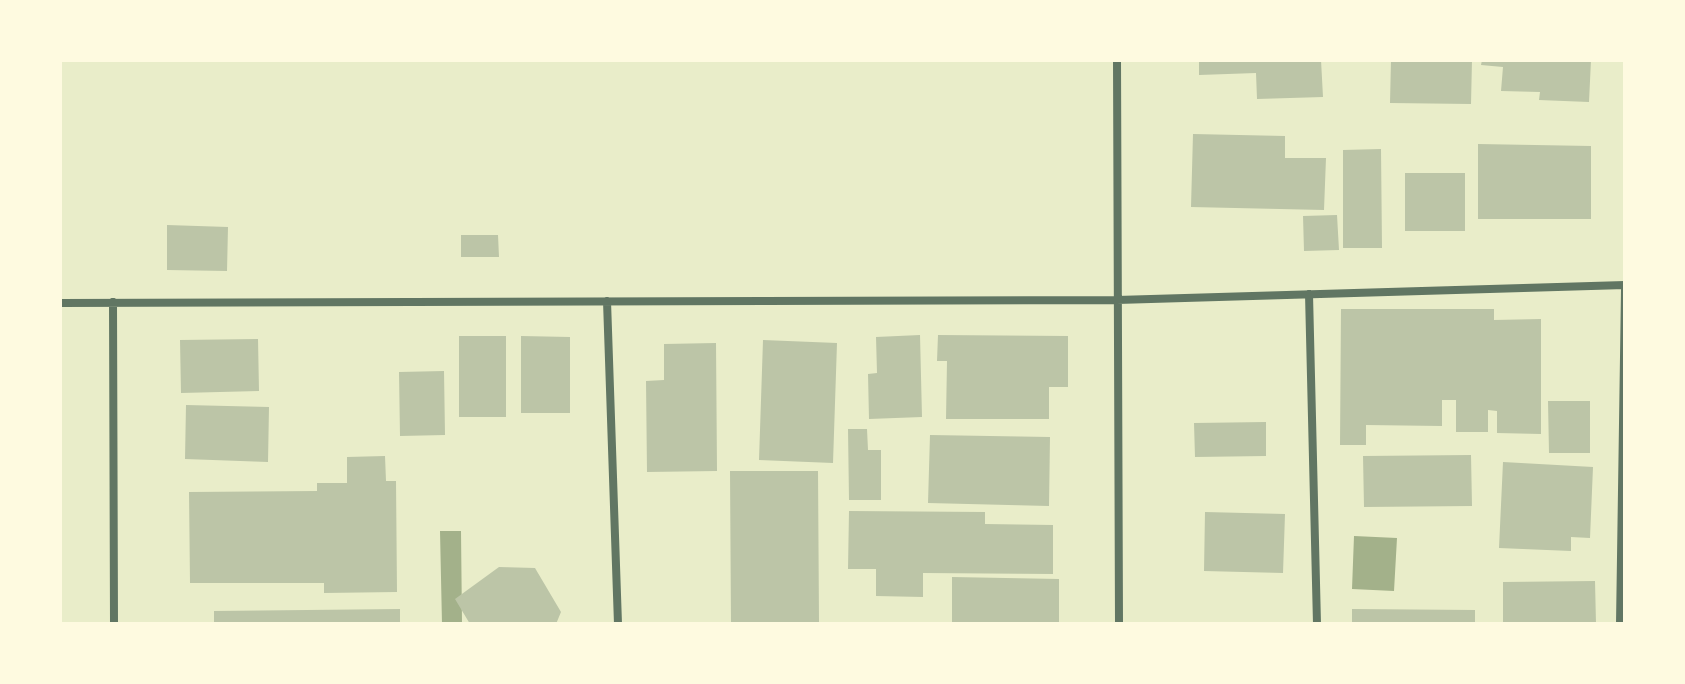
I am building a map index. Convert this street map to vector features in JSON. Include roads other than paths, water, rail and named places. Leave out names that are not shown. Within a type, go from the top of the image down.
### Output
[{"type":"street","points":[[1117,60],[1119,624]]},
{"type":"street","points":[[60,303],[1117,300],[1625,287],[1620,624]]},
{"type":"street","points":[[1309,294],[1317,624]]},
{"type":"street","points":[[607,301],[618,624]]},
{"type":"street","points":[[113,302],[114,624]]}]
